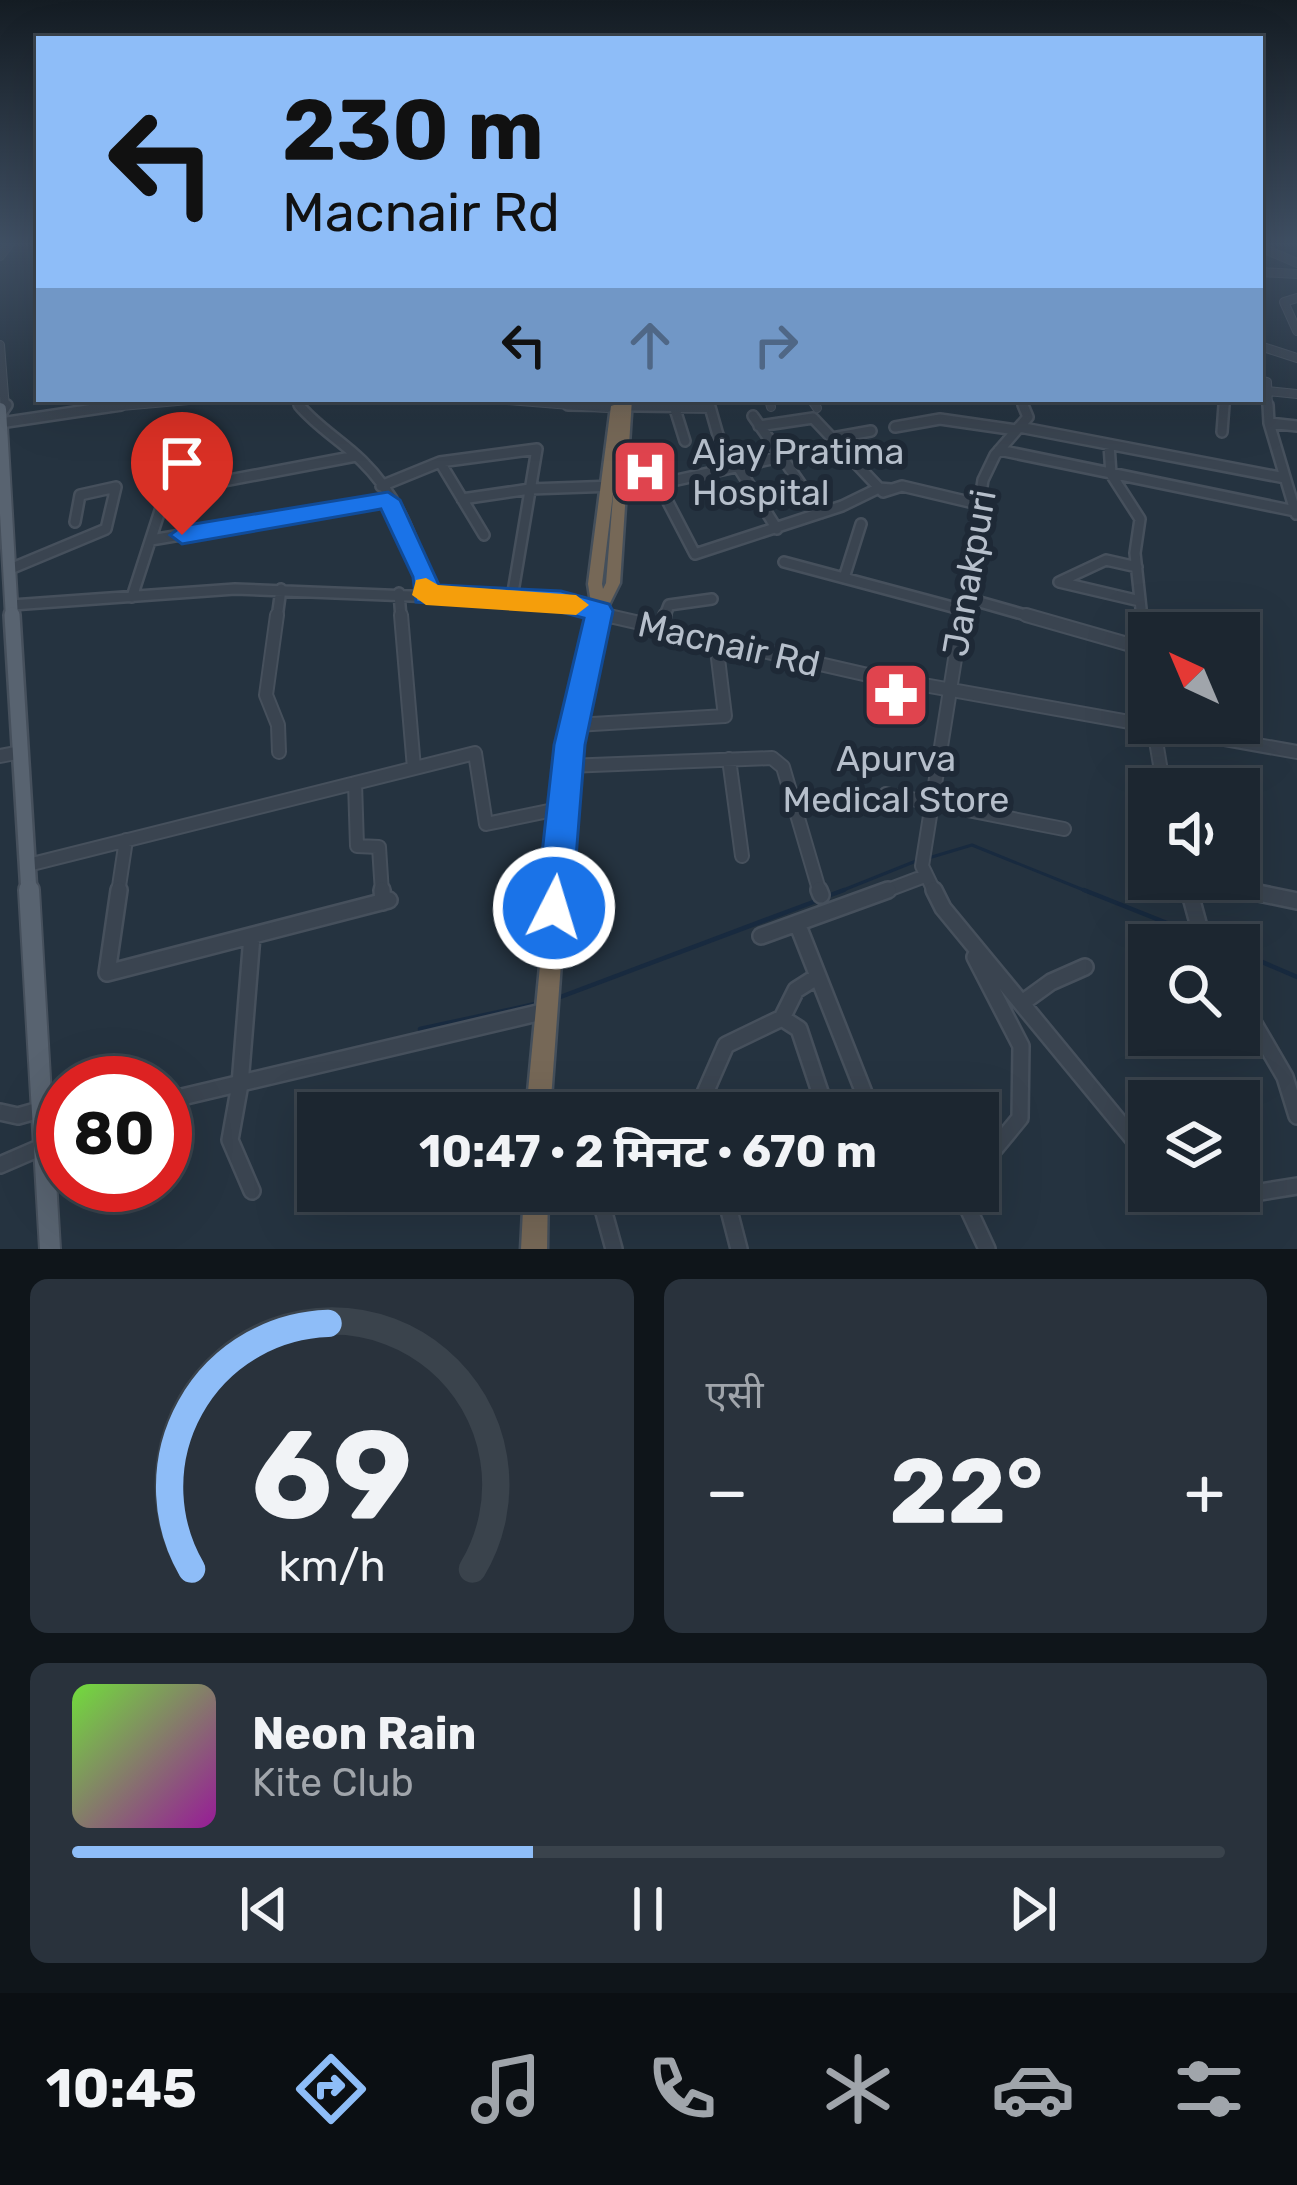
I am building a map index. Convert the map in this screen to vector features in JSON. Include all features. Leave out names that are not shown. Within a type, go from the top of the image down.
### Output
[{"type":"highway","points":[[542,1092],[567,766],[599,611],[614,583],[621,404]]},
{"type":"highway","points":[[534,1249],[535,1212]]},
{"type":"main road","points":[[0,417],[4,545],[12,604],[7,638],[9,704],[21,752],[40,1056]]},
{"type":"main road","points":[[48,1212],[50,1249]]},
{"type":"street","points":[[0,345],[8,404],[0,417]]},
{"type":"street","points":[[1263,347],[1297,358]]},
{"type":"street","points":[[999,450],[1296,514],[1293,491],[1269,423],[1267,382],[1263,381]]},
{"type":"street","points":[[1267,392],[1297,394]]},
{"type":"street","points":[[0,417],[152,402]]},
{"type":"street","points":[[299,402],[381,486],[426,577],[426,595]]},
{"type":"street","points":[[571,402],[710,407],[718,435],[777,529]]},
{"type":"street","points":[[1018,428],[1028,417],[1022,402]]},
{"type":"street","points":[[1222,432],[1225,402]]},
{"type":"street","points":[[675,409],[685,441]]},
{"type":"street","points":[[821,513],[756,421],[813,418],[885,488]]},
{"type":"street","points":[[895,427],[940,419],[1018,428],[1297,476]]},
{"type":"street","points":[[1269,423],[1297,426]]},
{"type":"street","name":"Janakpuri","points":[[923,865],[983,480],[1018,428]]},
{"type":"street","points":[[832,438],[871,431]]},
{"type":"street","points":[[1109,445],[1111,474],[1141,519],[1137,567],[1141,612]]},
{"type":"street","points":[[381,486],[440,462],[537,448],[512,598]]},
{"type":"street","points":[[132,597],[166,492],[356,456]]},
{"type":"street","points":[[462,499],[530,489],[615,489],[781,457]]},
{"type":"street","points":[[440,462],[484,535]]},
{"type":"street","points":[[658,483],[695,554],[885,488],[902,486],[978,504]]},
{"type":"street","points":[[7,577],[106,529],[116,487],[80,495],[75,522]]},
{"type":"street","points":[[151,540],[388,500]]},
{"type":"street","points":[[844,578],[861,524]]},
{"type":"street","points":[[1137,567],[1106,560],[1059,582],[1140,602]]},
{"type":"street","points":[[784,562],[1128,645]]},
{"type":"street","points":[[279,752],[278,725],[266,695],[281,590]]},
{"type":"street","name":"Macnair Rd","points":[[12,604],[281,590],[561,602],[716,642],[1128,721]]},
{"type":"street","points":[[399,593],[414,768]]},
{"type":"street","points":[[660,629],[669,605],[712,599]]},
{"type":"street","points":[[576,725],[725,716],[716,642]]},
{"type":"street","name":"Macnair Rd","points":[[1254,744],[1297,752]]},
{"type":"street","points":[[0,756],[21,752]]},
{"type":"street","points":[[28,865],[475,752],[486,824],[562,808]]},
{"type":"street","points":[[567,766],[772,758],[783,767],[820,895]]},
{"type":"street","points":[[729,759],[742,856]]},
{"type":"street","points":[[126,840],[107,973],[386,901],[379,847],[356,846],[355,783]]},
{"type":"street","points":[[886,794],[1064,829]]},
{"type":"street","points":[[761,936],[923,865],[943,908],[1128,1132]]},
{"type":"street","points":[[1260,893],[1297,901]]},
{"type":"street","points":[[797,923],[864,1092]]},
{"type":"street","points":[[252,935],[240,1084],[230,1141],[252,1191]]},
{"type":"street","points":[[978,951],[975,957],[1021,1046],[1020,1118],[999,1144]]},
{"type":"street","points":[[1022,1003],[1051,982],[1085,967]]},
{"type":"street","points":[[706,1092],[716,1051],[730,1036],[782,1018],[796,990],[818,976]]},
{"type":"street","points":[[192,1096],[547,1005]]},
{"type":"street","points":[[782,1018],[799,1029],[819,1092]]},
{"type":"street","points":[[1260,1034],[1285,1077],[1297,1116]]},
{"type":"street","points":[[0,1112],[18,1116],[36,1111]]},
{"type":"street","points":[[0,1165],[36,1143]]},
{"type":"street","points":[[1260,1192],[1297,1186]]},
{"type":"street","points":[[604,1212],[614,1249]]},
{"type":"street","points":[[730,1212],[740,1249]]},
{"type":"street","points":[[969,1212],[987,1249]]},
{"type":"waterway","points":[[925,859],[972,845],[1091,893]]},
{"type":"waterway","points":[[838,892],[916,861]]},
{"type":"waterway","points":[[838,892],[844,890]]},
{"type":"waterway","points":[[1084,890],[1169,924]]},
{"type":"waterway","points":[[825,897],[838,892]]},
{"type":"waterway","points":[[555,999],[816,901]]},
{"type":"waterway","points":[[1260,961],[1297,977]]},
{"type":"waterway","points":[[420,1029],[540,1003]]},
{"type":"slow traffic","points":[[426,587],[426,595],[576,605]]},
{"type":"place","name":"Ajay Pratima Hospital","points":[[645,472]]},
{"type":"place","name":"Apurva Medical Store","points":[[896,695]]},
{"type":"route","points":[[182,535],[388,500],[426,577],[426,595],[561,602],[599,611],[569,745],[554,908]]}]
